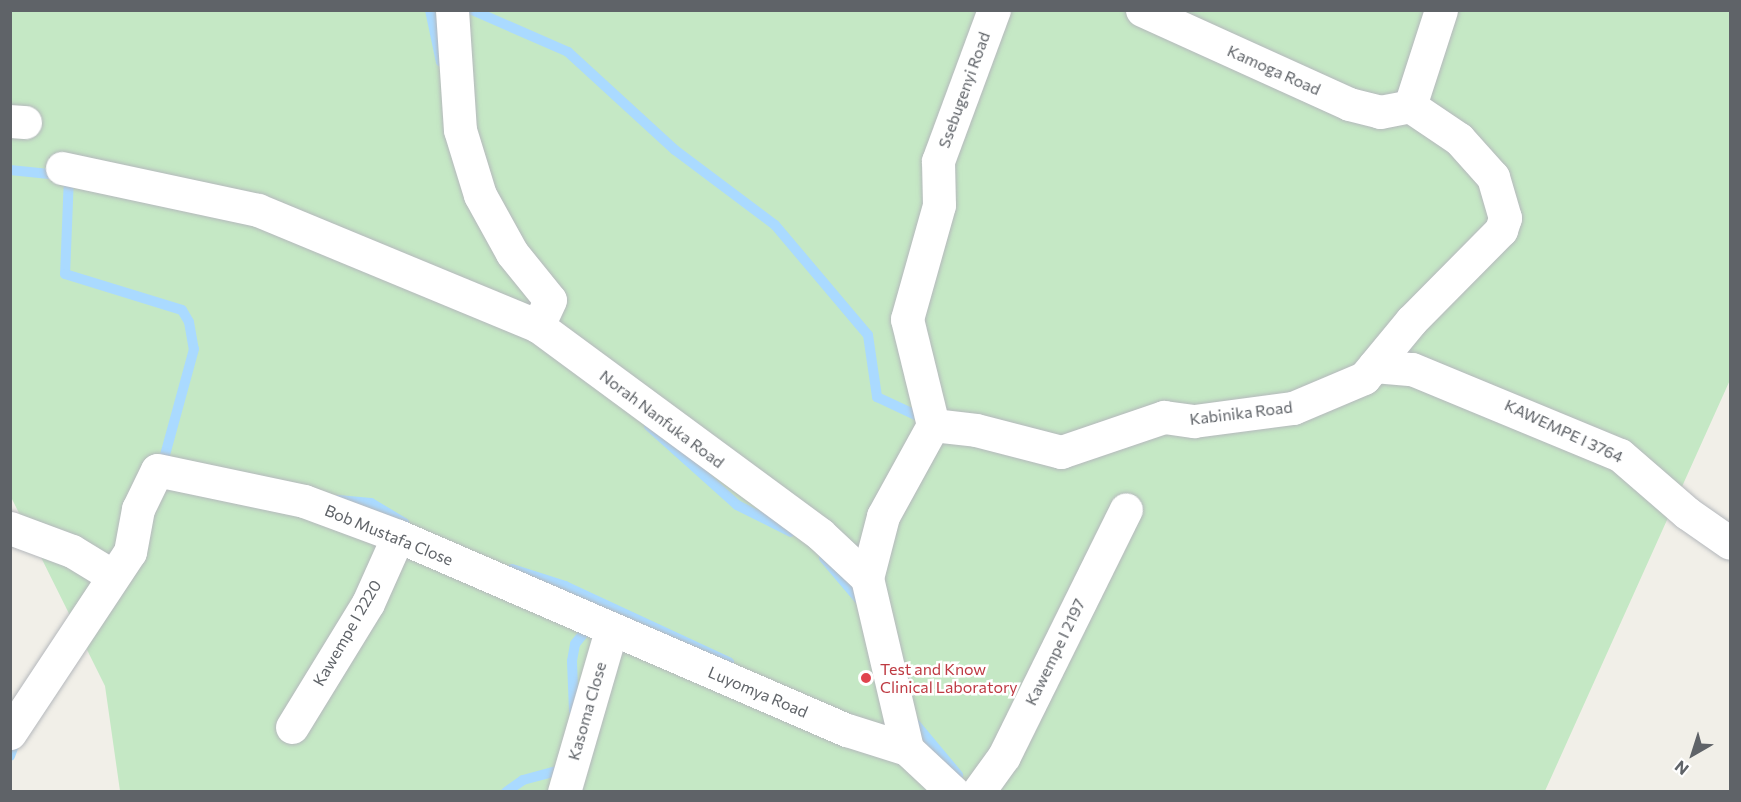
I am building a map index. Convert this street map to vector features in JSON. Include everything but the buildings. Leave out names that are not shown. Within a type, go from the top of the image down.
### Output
[{"type":"street","points":[[452,10],[460,130],[480,195],[512,252],[550,300],[538,326]]},
{"type":"street","name":"Ssebugenyi Road","points":[[933,425],[907,319],[939,205],[938,161],[994,10]]},
{"type":"street","name":"Kamoga Road","points":[[1142,10],[1349,104],[1380,112],[1410,106]]},
{"type":"street","points":[[1410,106],[1441,10]]},
{"type":"street","name":"Kabinika Road","points":[[933,425],[1061,452],[1164,417],[1194,422],[1293,408],[1340,392],[1374,366],[1501,230],[1505,218],[1493,177],[1459,139],[1410,106]]},
{"type":"street","name":"Norah Nanfuka Road","points":[[62,168],[258,210],[538,326],[820,534],[867,578]]},
{"type":"street","name":"KAWEMPE I 3764","points":[[1374,366],[1422,372],[1620,455],[1687,513],[1731,543]]},
{"type":"street","points":[[933,425],[883,516],[867,578],[907,749],[953,792]]},
{"type":"street","name":"Bob Mustafa Close","points":[[113,576],[130,552],[138,509],[157,471],[304,501],[398,536],[611,630]]},
{"type":"street","name":"Kawempe I 2197","points":[[978,792],[1004,756],[1126,509]]},
{"type":"street","points":[[10,528],[72,551],[113,576],[10,733]]},
{"type":"street","name":"Kawempe I 2220","points":[[291,727],[368,603],[398,536]]},
{"type":"street","name":"Luyomya Road","points":[[611,630],[847,730],[907,749]]},
{"type":"street","name":"Kasoma Close","points":[[564,792],[611,630]]},
{"type":"green space","points":[[11,11],[1730,11],[1730,380],[1545,791],[120,791],[105,686],[11,497]]},
{"type":"waterway","points":[[430,10],[441,62]]},
{"type":"waterway","points":[[472,10],[568,52],[675,150],[775,225],[868,335],[877,397],[922,418]]},
{"type":"waterway","points":[[10,170],[69,176],[65,274],[182,310],[189,322],[194,349],[162,466]]},
{"type":"waterway","points":[[649,426],[737,505],[791,532]]},
{"type":"waterway","points":[[338,500],[371,503],[404,523]]},
{"type":"waterway","points":[[824,558],[863,604]]},
{"type":"waterway","points":[[512,569],[565,586],[729,662]]},
{"type":"waterway","points":[[574,711],[572,661],[575,644],[591,624]]},
{"type":"waterway","points":[[912,720],[958,775]]},
{"type":"waterway","points":[[10,756],[17,737]]},
{"type":"waterway","points":[[506,792],[523,780],[561,770]]},
{"type":"place","name":"Test and Know Clinical Laboratory","points":[[866,678]]}]
